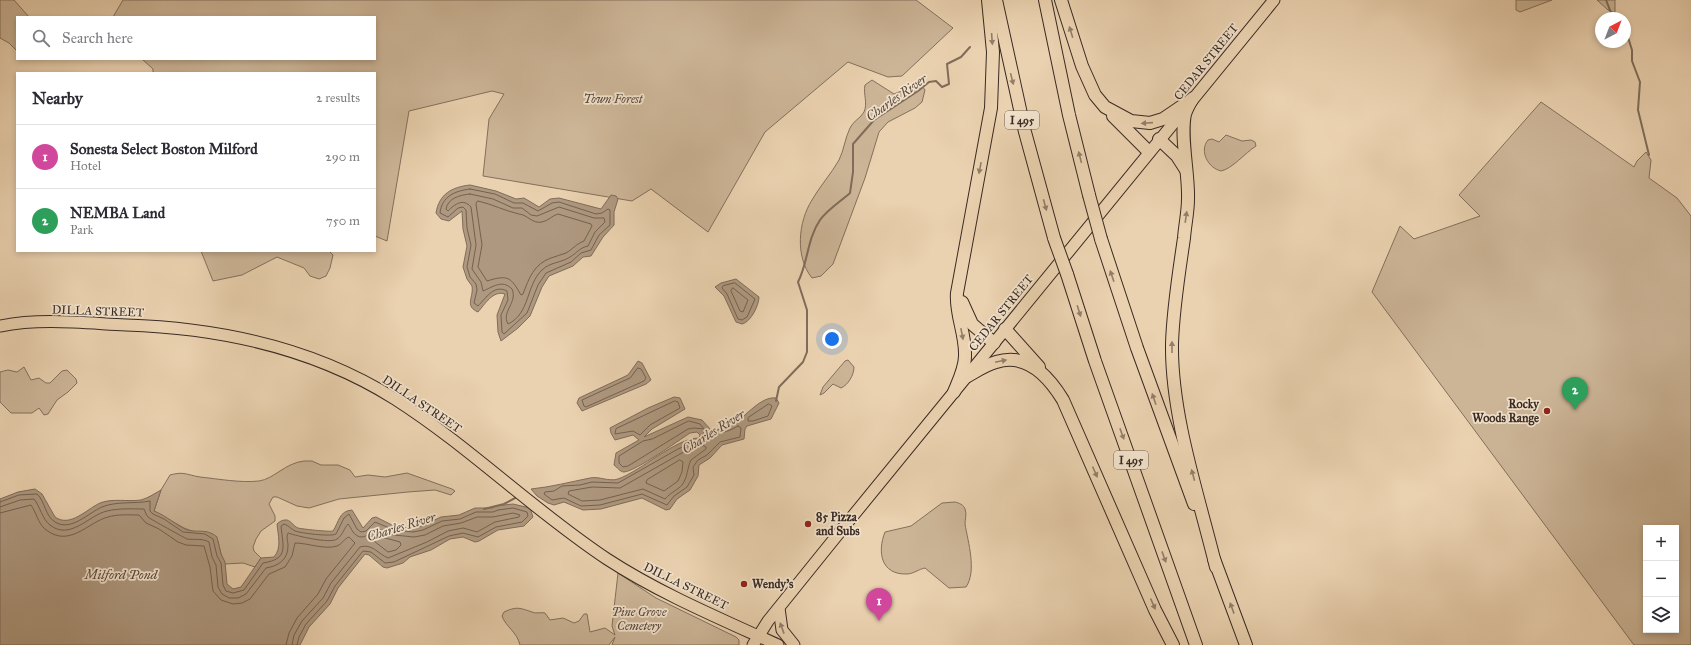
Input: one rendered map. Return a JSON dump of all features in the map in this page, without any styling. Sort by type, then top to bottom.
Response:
[{"type":"highway","points":[[954,392],[963,368],[965,355],[957,306],[959,282],[991,108],[993,57],[988,0]]},
{"type":"highway","name":"I 495","points":[[996,0],[1018,103],[1054,238],[1095,360],[1196,645]]},
{"type":"highway","points":[[1045,0],[1069,115],[1101,239],[1159,411],[1246,645]]},
{"type":"highway","points":[[1061,0],[1082,66],[1095,95],[1104,107],[1149,152]]},
{"type":"highway","points":[[1193,98],[1187,109],[1184,126],[1189,179],[1188,201],[1174,311],[1172,344],[1173,371],[1178,409],[1186,448],[1216,567]]},
{"type":"highway","points":[[1104,107],[1131,121],[1150,123],[1163,119],[1193,98]]},
{"type":"highway","points":[[1159,139],[1177,156],[1189,179]]},
{"type":"highway","points":[[959,282],[963,304],[970,321],[994,343]]},
{"type":"highway","points":[[1005,329],[1046,376],[1063,400],[1155,610],[1173,645]]},
{"type":"highway","points":[[966,377],[992,363],[1007,360],[1021,362],[1046,376]]},
{"type":"main road","name":"CEDAR STREET","points":[[755,640],[779,608],[1159,139],[1274,0]]},
{"type":"main road","name":"DILLA STREET","points":[[0,326],[19,323],[44,322],[171,327],[224,334],[286,350],[345,373],[394,399],[442,432],[590,547],[630,574],[755,640],[778,645]]},
{"type":"main road","points":[[779,608],[782,630],[794,645]]},
{"type":"green space","points":[[0,0],[14,0],[28,16],[16,16],[16,50],[9,43],[0,38]]},
{"type":"green space","name":"Town Forest","points":[[123,0],[916,0],[953,28],[902,76],[888,77],[848,62],[765,132],[708,232],[651,189],[632,201],[483,176],[489,119],[504,94],[492,91],[409,111],[387,241],[376,236],[376,72],[153,72],[153,69],[143,60],[376,60],[376,16],[114,16]]},
{"type":"green space","points":[[1516,0],[1552,0],[1520,12],[1516,10]]},
{"type":"green space","points":[[1597,0],[1615,0],[1615,12],[1608,10]]},
{"type":"green space","points":[[872,80],[894,94],[914,86],[922,86],[925,90],[922,102],[915,108],[888,122],[879,132],[865,178],[833,264],[821,276],[812,278],[803,260],[800,239],[801,229],[807,209],[839,160],[851,126],[864,112],[866,105],[865,85]]},
{"type":"green space","points":[[1541,102],[1634,167],[1637,161],[1646,152],[1651,160],[1649,178],[1677,198],[1691,216],[1691,645],[1634,645],[1372,292],[1400,226],[1414,239],[1480,216],[1459,195]]},
{"type":"green space","points":[[1226,135],[1242,141],[1251,140],[1255,142],[1256,146],[1230,167],[1221,171],[1209,163],[1204,149],[1208,140],[1212,139],[1219,142]]},
{"type":"green space","points":[[201,252],[330,252],[333,255],[330,268],[326,276],[319,279],[310,276],[304,268],[277,257],[242,275],[213,281]]},
{"type":"green space","points":[[848,360],[854,367],[852,376],[844,387],[841,388],[833,384],[820,395],[823,387],[845,361]]},
{"type":"green space","points":[[24,367],[31,380],[39,378],[46,383],[50,383],[62,371],[67,370],[76,379],[77,383],[57,400],[48,414],[44,415],[39,408],[32,413],[11,413],[0,402],[0,372],[8,370],[17,372]]},
{"type":"green space","points":[[312,461],[321,465],[338,465],[350,470],[355,477],[368,475],[385,477],[407,473],[455,491],[451,495],[435,490],[339,499],[309,508],[297,506],[277,497],[273,497],[269,504],[275,516],[275,521],[261,531],[256,539],[253,547],[254,551],[261,558],[255,567],[243,563],[225,564],[218,541],[184,528],[154,511],[161,490],[170,475],[182,473],[200,477],[244,482],[259,481],[270,477],[297,462]]},
{"type":"green space","points":[[955,502],[964,506],[966,513],[965,524],[971,556],[971,573],[966,587],[949,588],[925,568],[907,574],[891,571],[883,561],[881,547],[885,532],[911,526],[942,503]]},
{"type":"green space","name":"Pine Grove Cemetery","points":[[618,573],[656,598],[736,637],[739,640],[739,645],[612,645],[615,637],[609,645],[520,645],[519,640],[502,616],[504,612],[518,608],[535,613],[545,613],[550,620],[563,618],[574,623],[579,621],[584,614],[587,614],[590,632],[605,628],[615,635],[612,626]]},
{"type":"water","points":[[470,185],[496,191],[516,199],[524,198],[539,207],[550,199],[559,198],[601,209],[611,195],[616,196],[618,199],[614,212],[614,225],[603,237],[591,256],[583,257],[573,266],[549,276],[542,287],[530,316],[518,328],[501,341],[498,332],[497,315],[505,294],[501,293],[493,296],[478,312],[471,307],[470,301],[472,286],[467,279],[463,267],[467,246],[463,229],[462,211],[449,221],[441,219],[436,213],[443,196],[452,190]]},
{"type":"water","points":[[736,279],[759,297],[754,313],[745,323],[742,324],[736,322],[724,296],[715,287],[721,283]]},
{"type":"water","points":[[638,361],[642,363],[651,380],[646,384],[582,411],[577,403],[579,398],[628,375]]},
{"type":"water","points":[[674,397],[680,398],[685,409],[652,429],[644,437],[688,417],[702,420],[711,430],[729,427],[739,421],[759,403],[765,400],[776,398],[779,403],[771,419],[747,426],[745,429],[744,439],[722,445],[710,458],[699,465],[698,476],[690,490],[677,499],[670,509],[666,510],[642,498],[601,509],[583,510],[564,502],[554,505],[548,503],[537,496],[531,489],[593,478],[615,480],[627,475],[680,443],[690,439],[699,438],[700,435],[697,432],[690,433],[638,467],[624,472],[614,465],[616,453],[639,440],[633,435],[615,440],[610,428],[648,408]]},
{"type":"water","name":"Milford Pond","points":[[35,489],[42,494],[55,517],[61,520],[72,519],[100,503],[110,501],[141,500],[161,490],[154,511],[187,530],[206,532],[217,537],[221,554],[225,562],[227,584],[233,589],[241,587],[261,558],[274,557],[279,546],[277,524],[283,520],[287,520],[298,528],[333,531],[344,512],[352,510],[363,528],[372,518],[376,517],[396,527],[413,528],[422,526],[441,517],[459,515],[475,508],[492,508],[496,506],[513,504],[530,508],[533,517],[524,526],[498,530],[479,541],[475,542],[463,537],[450,539],[431,550],[410,557],[403,563],[387,568],[383,567],[369,555],[365,554],[338,588],[330,604],[309,627],[300,645],[0,645],[0,499],[18,492]]},
{"type":"waterway","points":[[1606,0],[1611,12]]},
{"type":"waterway","name":"Charles River","points":[[776,401],[779,387],[803,362],[807,352],[807,310],[798,282],[804,267],[812,235],[820,220],[830,209],[850,193],[853,172],[853,144],[874,120],[929,82],[936,81],[942,87],[949,84],[947,64],[961,57],[970,47]]},
{"type":"waterway","points":[[1631,47],[1632,61],[1640,82],[1638,110],[1649,155]]},
{"type":"waterway","name":"Charles River","points":[[484,509],[504,504],[517,497]]},
{"type":"place","name":"NEMBA Land","points":[[1575,410]]},
{"type":"place","name":"Rocky Woods Range","points":[[1547,411]]},
{"type":"place","name":"85 Pizza and Subs","points":[[808,524]]},
{"type":"place","name":"Wendy's","points":[[744,584]]},
{"type":"place","name":"Sonesta Select Boston Milford","points":[[879,621]]}]
